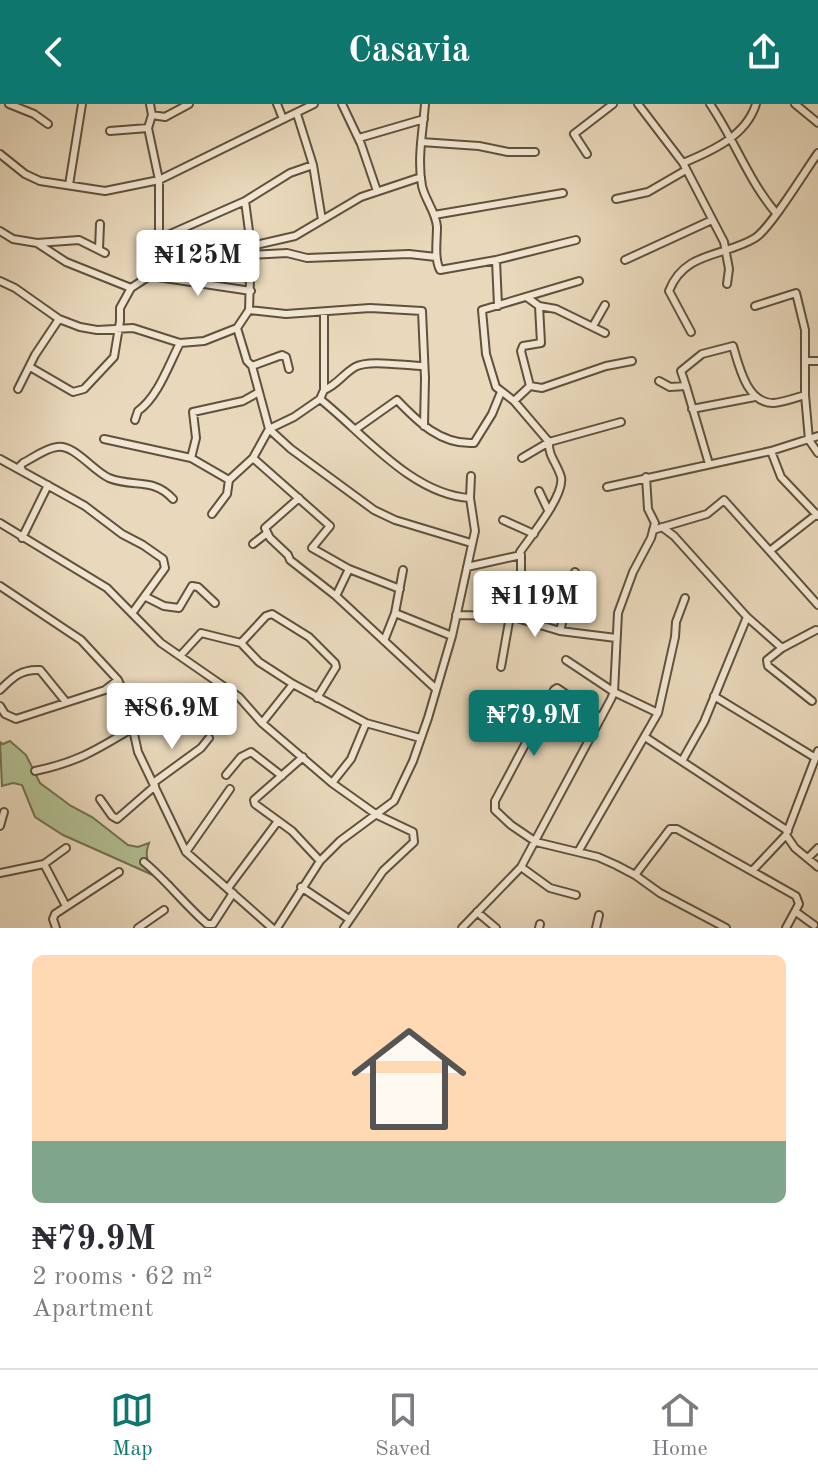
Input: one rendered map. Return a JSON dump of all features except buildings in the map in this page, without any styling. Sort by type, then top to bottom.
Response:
[{"type":"street","points":[[9,104],[34,114],[48,124]]},
{"type":"street","points":[[69,185],[76,157],[82,104]]},
{"type":"street","points":[[30,367],[62,387],[73,392],[80,391],[114,357],[120,308],[131,288],[159,267],[159,180],[148,128],[152,115],[150,104]]},
{"type":"street","points":[[152,115],[165,117],[189,104]]},
{"type":"street","points":[[277,104],[283,119]]},
{"type":"street","points":[[0,154],[25,174],[40,181],[105,191],[159,180],[314,104]]},
{"type":"street","points":[[342,104],[359,138],[377,191]]},
{"type":"street","points":[[425,104],[421,177],[434,215],[439,249],[436,257],[440,270],[576,240]]},
{"type":"street","points":[[587,154],[574,134],[613,104]]},
{"type":"street","points":[[638,104],[684,166],[727,249],[727,284]]},
{"type":"street","points":[[710,104],[731,137],[759,193],[776,213]]},
{"type":"street","points":[[616,199],[648,192],[684,166],[712,151],[741,130],[756,104]]},
{"type":"street","points":[[795,104],[818,123]]},
{"type":"street","points":[[297,114],[313,165],[322,220]]},
{"type":"street","points":[[359,138],[424,119]]},
{"type":"street","points":[[110,131],[148,128]]},
{"type":"street","points":[[421,142],[535,152]]},
{"type":"street","points":[[691,332],[669,289],[686,264],[727,249],[767,229],[818,153]]},
{"type":"street","points":[[161,238],[245,201],[290,173],[313,165]]},
{"type":"street","points":[[251,246],[295,236],[357,199],[421,177]]},
{"type":"street","points":[[434,215],[563,193]]},
{"type":"street","points":[[0,281],[59,319],[97,330],[138,329],[180,343],[204,341],[237,328],[249,310],[251,246],[245,201]]},
{"type":"street","points":[[625,260],[712,220]]},
{"type":"street","points":[[0,231],[13,239],[37,243],[79,240],[102,251],[100,224]]},
{"type":"street","points":[[37,243],[66,262],[131,288]]},
{"type":"street","points":[[251,255],[287,253],[307,258],[400,254],[436,257]]},
{"type":"street","points":[[496,260],[498,306]]},
{"type":"street","points":[[151,276],[251,291]]},
{"type":"street","points":[[501,667],[510,616],[519,606],[521,597],[520,552],[561,491],[562,478],[548,451],[549,442],[514,401],[496,387],[486,354],[482,310],[579,281]]},
{"type":"street","points":[[755,306],[796,293],[804,324],[809,440],[818,453]]},
{"type":"street","points":[[528,298],[539,306],[556,309],[605,333]]},
{"type":"street","points":[[593,326],[605,305]]},
{"type":"street","points":[[530,386],[521,351],[523,346],[541,343],[539,306]]},
{"type":"street","points":[[249,310],[281,314],[370,308],[422,311],[424,426]]},
{"type":"street","points":[[212,514],[227,494],[229,480],[253,458],[269,429],[320,399],[324,390],[324,313]]},
{"type":"street","points":[[18,389],[59,319]]},
{"type":"street","points":[[237,328],[247,361],[252,366],[269,429],[374,510],[395,520],[471,543]]},
{"type":"street","points":[[135,420],[180,343]]},
{"type":"street","points":[[709,464],[681,371],[702,354],[733,346],[741,372],[755,397]]},
{"type":"street","points":[[252,366],[282,355],[286,357],[289,369]]},
{"type":"street","points":[[530,386],[542,388],[606,366],[632,361]]},
{"type":"street","points":[[805,361],[818,361]]},
{"type":"street","points":[[324,390],[359,365],[424,366]]},
{"type":"street","points":[[659,381],[670,387],[686,386]]},
{"type":"street","points":[[514,401],[530,386]]},
{"type":"street","points":[[191,458],[196,438],[193,412],[243,401],[259,392]]},
{"type":"street","points":[[356,429],[397,400],[409,415],[424,426],[451,441],[474,443],[501,392]]},
{"type":"street","points":[[692,409],[755,397],[772,403],[805,395]]},
{"type":"street","points":[[320,399],[416,480],[452,497],[470,498]]},
{"type":"street","points":[[522,458],[549,442],[621,422]]},
{"type":"street","points":[[607,487],[771,451],[818,436]]},
{"type":"street","points":[[104,439],[191,458],[229,480]]},
{"type":"street","points":[[19,468],[58,446],[71,449],[94,470],[112,479],[163,487],[173,499]]},
{"type":"street","points":[[771,451],[781,477],[817,515],[771,550]]},
{"type":"street","points":[[253,458],[330,526],[312,548],[349,569],[400,589]]},
{"type":"street","points":[[0,459],[48,485],[163,559],[165,568],[133,612]]},
{"type":"street","points":[[0,586],[81,640],[118,680],[126,698],[138,752],[186,852],[274,928],[320,861],[398,795],[428,718],[452,636],[475,531],[470,498],[471,476]]},
{"type":"street","points":[[462,928],[521,867],[614,692],[621,604],[655,523],[648,509],[646,477]]},
{"type":"street","points":[[22,538],[48,485]]},
{"type":"street","points":[[539,491],[548,510]]},
{"type":"street","points":[[299,498],[265,528],[267,533],[290,560],[336,596],[435,689]]},
{"type":"street","points":[[653,530],[707,514],[724,500],[818,605]]},
{"type":"street","points":[[503,520],[534,534]]},
{"type":"street","points":[[0,523],[93,578],[133,612],[150,634],[239,697],[262,723],[332,783],[377,815],[413,832],[414,842],[383,871],[344,928]]},
{"type":"street","points":[[662,527],[674,536],[747,617],[782,648]]},
{"type":"street","points":[[253,544],[267,533]]},
{"type":"street","points":[[467,567],[521,555]]},
{"type":"street","points":[[336,596],[349,569]]},
{"type":"street","points":[[384,641],[395,613],[403,570]]},
{"type":"street","points":[[560,631],[575,572]]},
{"type":"street","points":[[146,597],[164,606],[179,608],[192,586],[198,587],[215,603]]},
{"type":"street","points":[[578,852],[658,713],[676,622],[685,598]]},
{"type":"street","points":[[395,613],[452,636]]},
{"type":"street","points":[[241,643],[266,616],[272,614],[309,637],[336,667],[317,698]]},
{"type":"street","points":[[456,615],[510,616],[560,631],[616,638]]},
{"type":"street","points":[[682,761],[704,722],[747,617]]},
{"type":"street","points":[[812,701],[768,666],[767,660],[817,629]]},
{"type":"street","points":[[180,656],[201,633],[241,643],[259,662],[317,698],[366,723],[420,738]]},
{"type":"street","points":[[566,660],[614,692],[658,713]]},
{"type":"street","points":[[0,690],[14,675],[40,670],[66,702]]},
{"type":"street","points":[[0,706],[5,714],[16,719],[105,690],[118,680]]},
{"type":"street","points":[[262,723],[293,684]]},
{"type":"street","points":[[601,718],[557,688],[495,801],[495,810],[536,842],[598,857],[726,928]]},
{"type":"street","points":[[714,696],[816,754],[787,833],[752,871]]},
{"type":"street","points":[[35,771],[64,765],[100,749],[131,729],[172,710],[170,700]]},
{"type":"street","points":[[332,783],[351,759],[366,723]]},
{"type":"street","points":[[645,737],[787,833],[795,848],[818,867]]},
{"type":"street","points":[[100,799],[117,819],[209,738]]},
{"type":"street","points":[[226,775],[241,757],[251,752],[282,776]]},
{"type":"street","points":[[303,757],[254,800],[255,804],[292,831],[320,861]]},
{"type":"street","points":[[186,852],[230,789]]},
{"type":"street","points":[[0,826],[4,812]]},
{"type":"street","points":[[144,862],[167,881],[180,899],[207,924],[215,921],[231,891],[278,821]]},
{"type":"street","points":[[635,875],[673,828],[796,896],[799,904],[786,928]]},
{"type":"street","points":[[0,873],[44,864],[66,848]]},
{"type":"street","points":[[809,857],[818,848]]},
{"type":"street","points":[[44,864],[66,906]]},
{"type":"street","points":[[521,867],[550,888],[576,895]]},
{"type":"street","points":[[56,928],[55,914],[119,872]]},
{"type":"street","points":[[301,887],[349,919]]},
{"type":"street","points":[[138,928],[164,910]]},
{"type":"street","points":[[477,912],[496,928]]},
{"type":"street","points":[[796,912],[814,925]]},
{"type":"street","points":[[596,928],[599,915]]},
{"type":"street","points":[[701,928],[706,917]]},
{"type":"green space","points":[[10,741],[26,755],[40,783],[71,806],[92,817],[128,845],[138,847],[149,843],[149,863],[173,884],[63,835],[35,817],[22,785],[13,783],[2,786],[0,742]]}]
